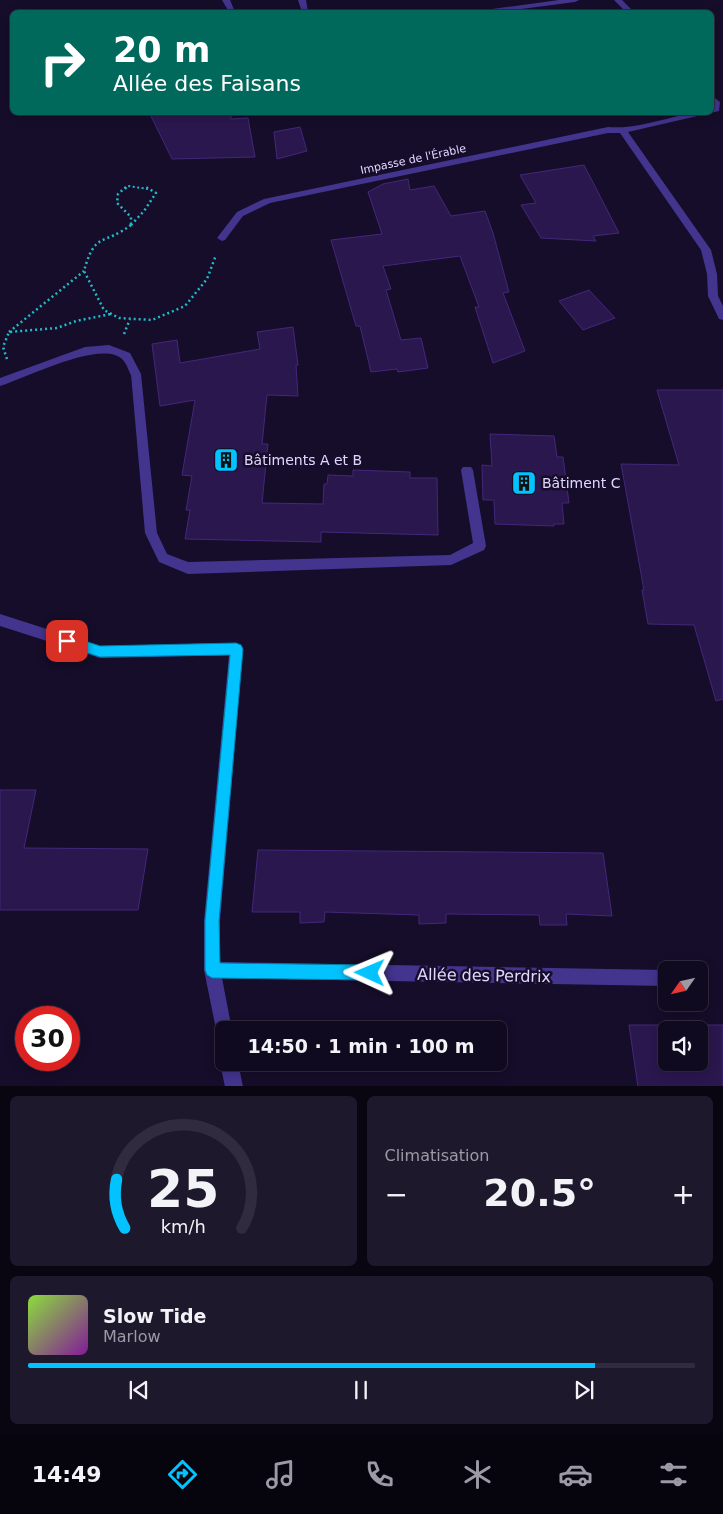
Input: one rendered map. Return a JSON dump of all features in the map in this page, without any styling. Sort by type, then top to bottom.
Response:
[{"type":"street","points":[[500,10],[576,0]]},
{"type":"street","points":[[618,0],[628,10]]},
{"type":"street","name":"Impasse de l'Érable","points":[[222,238],[240,214],[267,201],[608,130],[623,131],[696,115]]},
{"type":"street","points":[[623,131],[706,250],[712,274],[713,296],[723,316]]},
{"type":"street","points":[[0,382],[85,351],[109,349],[126,356],[136,374],[151,533],[162,558],[188,568],[451,560],[480,546],[467,470]]},
{"type":"street","points":[[0,620],[100,652],[236,649],[212,921],[212,970],[222,1021]]},
{"type":"street","name":"Allée des Perdrix","points":[[212,970],[658,978]]},
{"type":"street","points":[[231,1071],[234,1086]]},
{"type":"path","points":[[19,375],[7,360],[3,347],[9,332],[84,271],[89,253],[96,242],[116,236],[131,226],[156,193],[145,186],[128,186],[118,194],[117,204],[131,217],[131,226]]},
{"type":"path","points":[[84,271],[104,310],[119,318],[152,320],[185,306],[207,279],[222,238]]},
{"type":"path","points":[[9,332],[57,328],[76,321],[112,314]]},
{"type":"building","points":[[150,115],[231,115],[231,119],[248,118],[255,157],[172,159]]},
{"type":"building","points":[[300,127],[307,151],[277,159],[274,132]]},
{"type":"building","points":[[584,165],[619,233],[593,236],[596,241],[541,238],[521,205],[536,203],[520,175]]},
{"type":"building","points":[[408,179],[410,190],[434,186],[451,216],[485,211],[509,292],[503,293],[525,351],[493,363],[475,307],[479,307],[460,256],[383,266],[391,289],[386,290],[401,340],[421,338],[428,368],[398,372],[397,369],[371,372],[360,326],[356,326],[331,240],[382,234],[368,192],[383,184]]},
{"type":"building","points":[[589,290],[615,318],[583,330],[559,301]]},
{"type":"building","points":[[293,327],[298,365],[296,365],[298,396],[267,395],[262,444],[268,444],[262,503],[323,504],[324,484],[327,484],[328,475],[353,476],[353,470],[410,472],[410,478],[437,478],[438,535],[321,532],[321,542],[185,539],[190,510],[186,510],[192,476],[182,475],[195,400],[160,406],[152,344],[177,340],[180,363],[260,349],[257,332]]},
{"type":"building","points":[[657,390],[723,390],[723,699],[716,701],[694,625],[648,624],[642,590],[644,590],[621,464],[679,465]]},
{"type":"building","name":"Bâtiment C","points":[[490,434],[554,436],[557,457],[563,457],[569,503],[562,503],[564,524],[554,524],[554,526],[495,524],[494,500],[483,500],[482,465],[492,466]]},
{"type":"building","points":[[0,790],[36,790],[24,848],[148,849],[138,910],[0,910]]},
{"type":"building","points":[[258,850],[603,853],[612,916],[566,914],[567,925],[540,925],[539,915],[446,914],[446,923],[419,924],[419,915],[325,912],[324,922],[300,923],[300,912],[252,912]]},
{"type":"building","points":[[629,1025],[658,1025],[658,1071],[708,1071],[708,1025],[723,1025],[723,1086],[638,1086]]},
{"type":"place","name":"Bâtiments A et B","points":[[226,460]]},
{"type":"place","name":"Bâtiment C","points":[[524,483]]},
{"type":"route","points":[[67,641],[100,652],[236,649],[212,921],[212,970],[370,973]]}]
